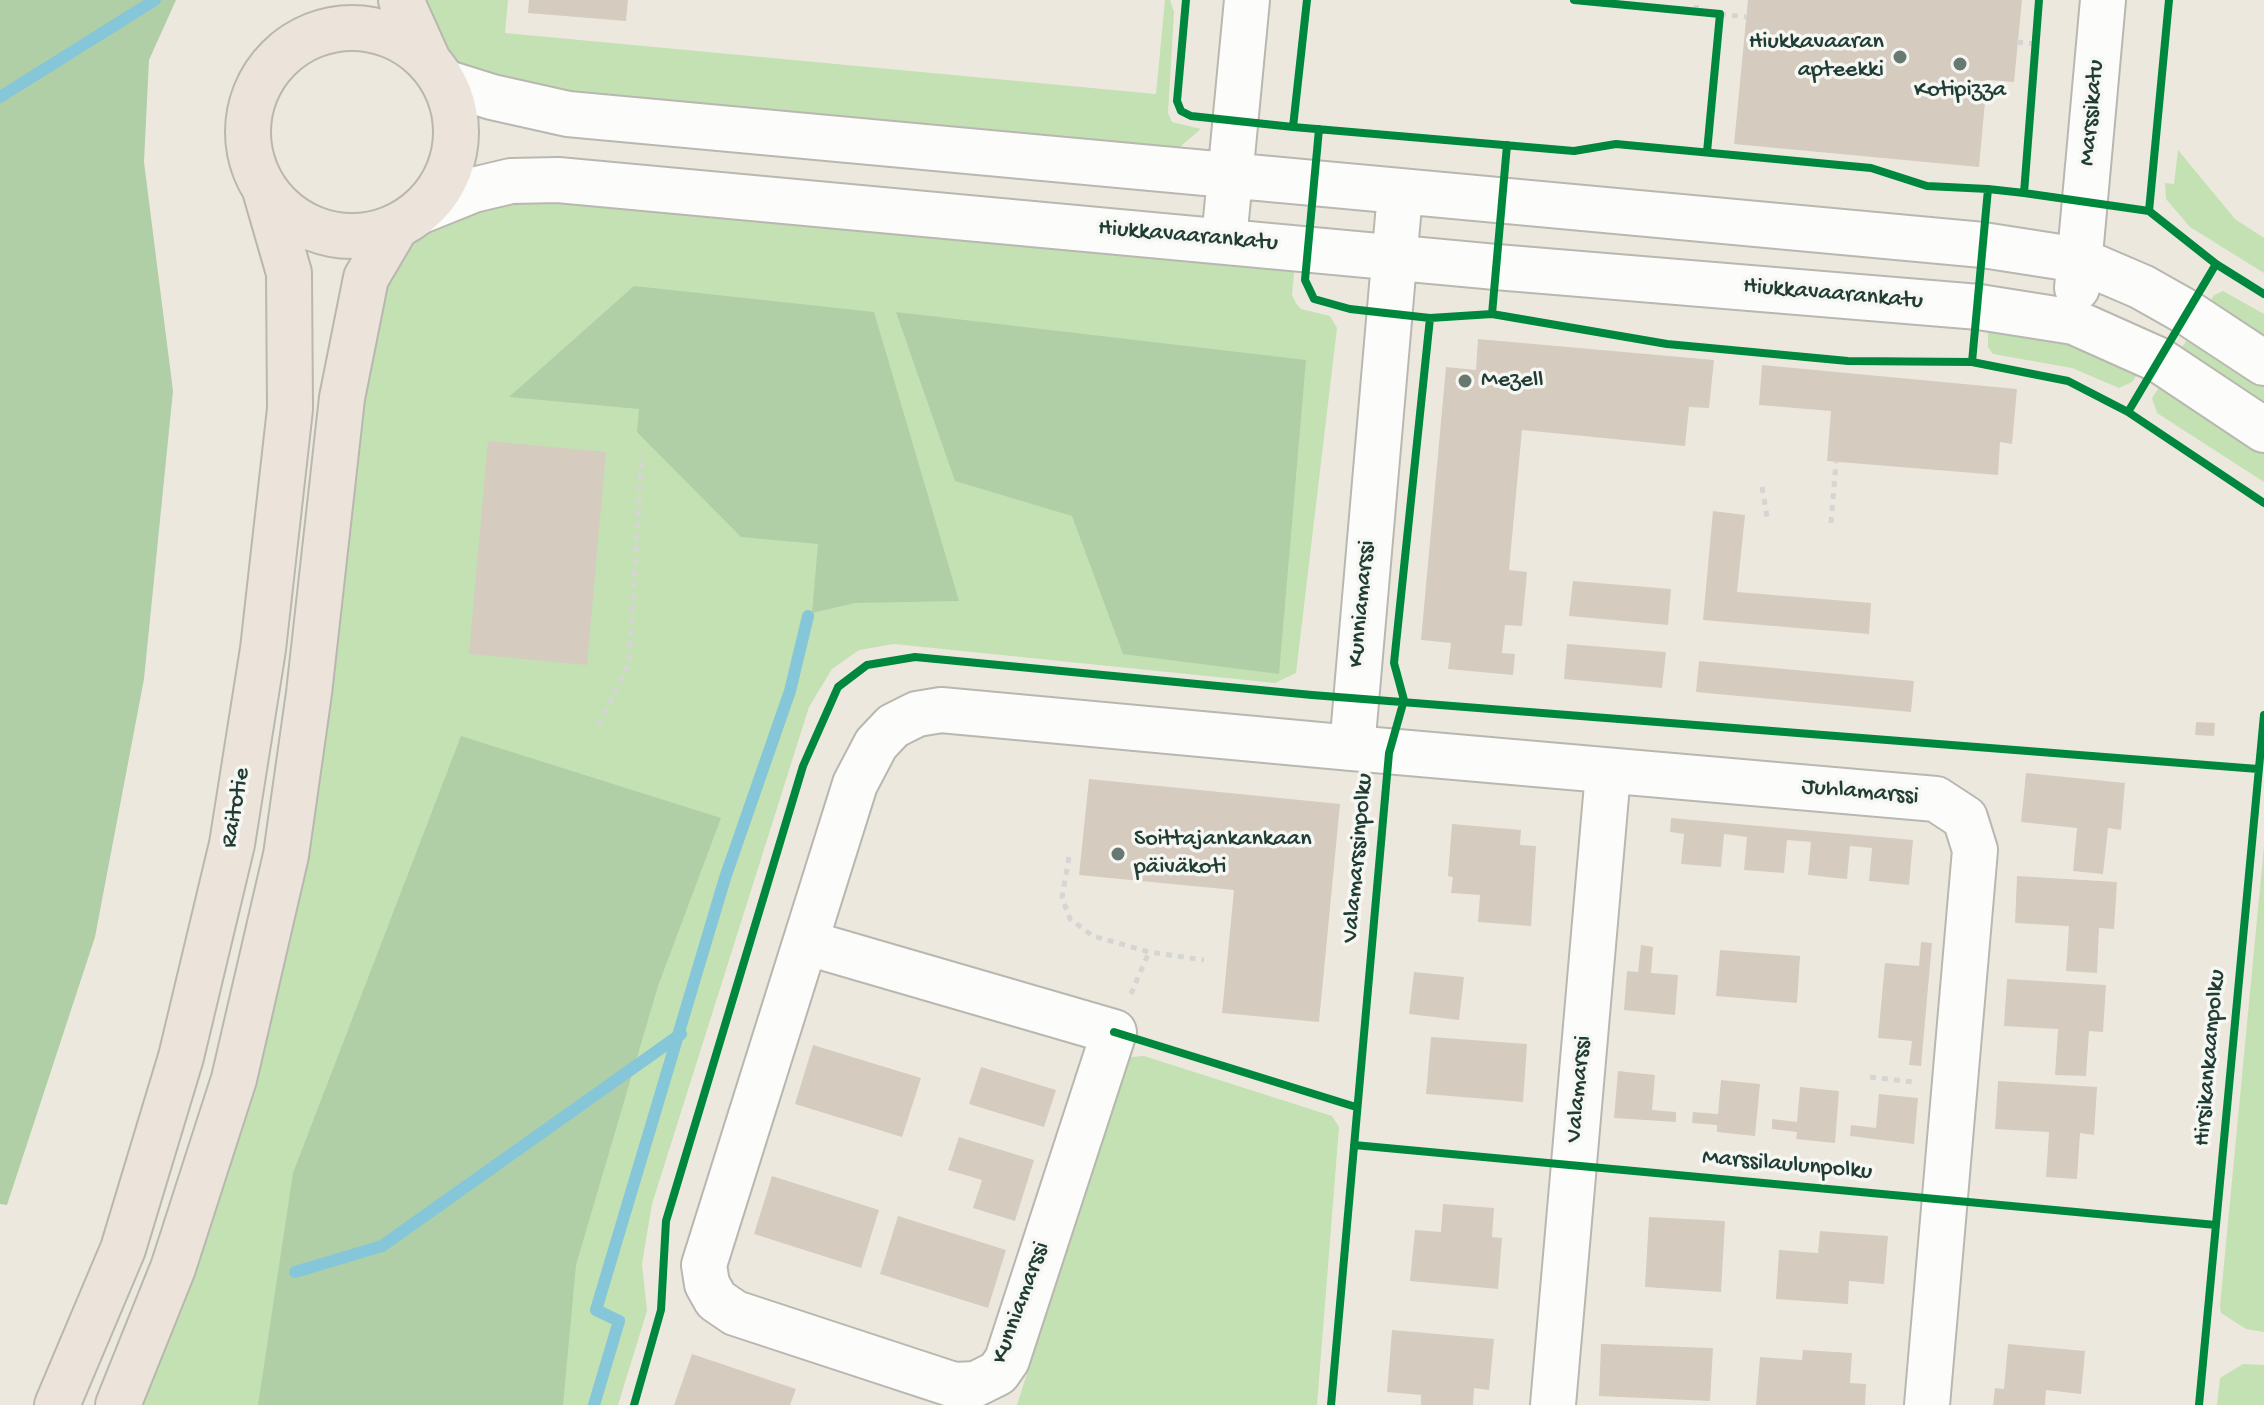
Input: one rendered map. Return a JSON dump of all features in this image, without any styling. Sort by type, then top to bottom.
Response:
[{"type":"main road","points":[[288,50],[315,0]]},
{"type":"main road","points":[[118,1405],[173,1268],[234,1079],[286,855],[309,693],[342,398],[366,278],[409,219],[440,190],[455,150],[455,109],[401,0]]},
{"type":"main road","points":[[409,219],[368,235],[338,235],[310,227],[285,211],[265,190],[254,166],[248,141],[249,115],[269,68],[288,50],[310,37],[334,29],[360,28],[385,33],[408,44],[436,71]]},
{"type":"main road","name":"Raitotie","points":[[57,1405],[123,1249],[181,1057],[232,844],[263,649],[290,409],[289,273],[265,190]]},
{"type":"street","points":[[1224,240],[1247,0]]},
{"type":"street","name":"Marssikatu","points":[[2074,322],[2103,0]]},
{"type":"street","points":[[436,71],[492,97],[568,114],[1967,244],[2079,260],[2142,287],[2264,363]]},
{"type":"street","name":"Hiukkavaarankatu","points":[[409,219],[473,190],[511,181],[558,180],[1979,307],[2074,322],[2159,360],[2264,430]]},
{"type":"street","name":"Kunniamarssi","points":[[808,943],[1114,1032],[1007,1360],[998,1373],[976,1384],[954,1385],[735,1313],[716,1300],[707,1284],[704,1265],[808,943],[855,784],[876,744],[893,726],[917,714],[941,710],[1352,748],[1400,193]]},
{"type":"street","name":"Juhlamarssi","points":[[1352,748],[1608,773],[1936,799],[1965,818],[1975,850],[1927,1405]]},
{"type":"street","name":"Valamarssi","points":[[1553,1405],[1608,773]]},
{"type":"path","points":[[1696,11],[1697,0]]},
{"type":"path","points":[[1681,10],[1746,17]]},
{"type":"path","points":[[1718,29],[1720,14]]},
{"type":"path","points":[[2034,59],[2037,29]]},
{"type":"path","points":[[2017,42],[2035,44]]},
{"type":"path","points":[[599,725],[629,663],[642,454]]},
{"type":"path","points":[[1831,523],[1836,462]]},
{"type":"path","points":[[1762,487],[1767,517]]},
{"type":"path","points":[[1069,857],[1062,898],[1070,919],[1093,936],[1149,952],[1204,960]]},
{"type":"green space","points":[[0,0],[176,0],[149,60],[144,162],[173,391],[144,679],[95,937],[7,1205],[0,1204]]},
{"type":"green space","points":[[416,0],[508,0],[505,33],[1156,94],[1165,0],[1170,0],[1174,12],[1168,113],[1172,122],[1201,129],[1175,151],[578,101],[479,75],[449,59]]},
{"type":"green space","points":[[2178,150],[2235,219],[2264,238],[2264,273],[2190,227],[2166,199],[2165,183],[2174,184]]},
{"type":"green space","points":[[567,194],[1295,262],[1292,295],[1296,303],[1301,309],[1330,316],[1337,328],[1296,673],[1275,683],[894,644],[859,650],[832,669],[809,707],[652,1204],[642,1264],[647,1311],[618,1405],[132,1405],[188,1268],[359,389],[387,282],[407,237],[475,202]]},
{"type":"green space","points":[[634,286],[874,312],[959,601],[855,603],[812,613],[818,544],[741,537],[637,432],[639,409],[509,397]]},
{"type":"green space","points":[[2223,291],[2264,314],[2264,346],[2206,309],[2214,295]]},
{"type":"green space","points":[[896,312],[1306,360],[1279,674],[1123,654],[1072,516],[955,481]]},
{"type":"green space","points":[[1988,325],[2034,331],[2141,369],[2132,382],[2119,388],[2072,368],[1993,354],[1988,347]]},
{"type":"green space","points":[[2191,333],[2264,381],[2264,414],[2176,357]]},
{"type":"green space","points":[[2162,383],[2264,450],[2264,482],[2157,413],[2152,398]]},
{"type":"green space","points":[[461,736],[721,818],[658,986],[576,1265],[563,1405],[258,1405],[293,1173]]},
{"type":"green space","points":[[2264,846],[2264,1332],[2246,1329],[2221,1313],[2220,1306]]},
{"type":"green space","points":[[1144,1056],[1332,1116],[1339,1127],[1317,1405],[1017,1405],[1125,1063],[1131,1057]]},
{"type":"green space","points":[[2243,1364],[2264,1365],[2264,1405],[2217,1405],[2220,1378]]},
{"type":"building","points":[[529,0],[628,0],[626,21],[528,13]]},
{"type":"building","points":[[1748,0],[2022,0],[2014,82],[1987,80],[1979,167],[1734,144]]},
{"type":"building","points":[[1478,339],[1714,360],[1709,408],[1689,407],[1685,446],[1522,430],[1509,570],[1527,572],[1522,626],[1505,625],[1502,653],[1515,654],[1513,675],[1448,669],[1451,643],[1421,640],[1446,367],[1476,370]]},
{"type":"building","points":[[1762,365],[2017,389],[2012,444],[2000,442],[1998,475],[1827,461],[1831,411],[1759,405]]},
{"type":"building","points":[[488,441],[606,452],[587,665],[469,654]]},
{"type":"building","points":[[1713,511],[1745,515],[1737,592],[1871,603],[1869,634],[1703,620]]},
{"type":"building","points":[[1573,581],[1671,589],[1668,625],[1569,616]]},
{"type":"building","points":[[1567,644],[1666,652],[1662,688],[1564,679]]},
{"type":"building","points":[[1699,661],[1914,681],[1911,712],[1696,692]]},
{"type":"building","points":[[2196,722],[2215,723],[2214,736],[2195,735]]},
{"type":"building","points":[[2026,773],[2125,783],[2121,830],[2108,828],[2103,874],[2073,871],[2077,828],[2021,822]]},
{"type":"building","points":[[1089,779],[1340,804],[1319,1022],[1222,1013],[1234,890],[1079,875]]},
{"type":"building","points":[[1671,818],[1913,840],[1909,885],[1869,881],[1872,848],[1850,846],[1847,879],[1808,875],[1811,842],[1787,840],[1784,873],[1744,870],[1747,837],[1724,834],[1721,867],[1681,864],[1684,834],[1670,832]]},
{"type":"building","points":[[1452,824],[1521,830],[1520,845],[1536,846],[1531,926],[1478,922],[1480,895],[1451,893],[1453,877],[1448,876]]},
{"type":"building","points":[[2017,876],[2117,882],[2114,929],[2099,928],[2097,973],[2066,971],[2069,926],[2015,923]]},
{"type":"building","points":[[1921,942],[1932,943],[1921,1066],[1909,1065],[1912,1041],[1878,1038],[1885,963],[1919,966]]},
{"type":"building","points":[[1641,945],[1653,947],[1651,973],[1678,975],[1675,1015],[1624,1010],[1627,971],[1638,972]]},
{"type":"building","points":[[1720,950],[1800,956],[1797,1003],[1716,996]]},
{"type":"building","points":[[1414,972],[1464,977],[1459,1020],[1409,1014]]},
{"type":"building","points":[[2007,979],[2106,985],[2103,1032],[2089,1031],[2086,1076],[2055,1075],[2058,1029],[2004,1026]]},
{"type":"building","points":[[1431,1037],[1527,1044],[1523,1102],[1426,1094]]},
{"type":"building","points":[[813,1045],[921,1078],[902,1137],[795,1104]]},
{"type":"building","points":[[981,1067],[1056,1090],[1044,1127],[969,1104]]},
{"type":"building","points":[[1618,1071],[1655,1075],[1652,1110],[1676,1112],[1676,1122],[1614,1118]]},
{"type":"building","points":[[1721,1080],[1760,1084],[1755,1136],[1717,1132],[1717,1125],[1692,1123],[1693,1112],[1718,1114]]},
{"type":"building","points":[[1998,1081],[2097,1087],[2094,1135],[2080,1133],[2077,1179],[2046,1177],[2049,1132],[1995,1129]]},
{"type":"building","points":[[1800,1087],[1839,1091],[1835,1143],[1796,1139],[1797,1132],[1772,1129],[1772,1119],[1797,1122]]},
{"type":"building","points":[[1879,1094],[1918,1098],[1914,1144],[1850,1136],[1851,1125],[1876,1128]]},
{"type":"building","points":[[959,1137],[1034,1160],[1015,1221],[973,1208],[982,1180],[948,1170]]},
{"type":"building","points":[[772,1176],[879,1210],[861,1268],[754,1234]]},
{"type":"building","points":[[1443,1204],[1494,1208],[1492,1237],[1502,1238],[1498,1289],[1410,1281],[1415,1230],[1441,1232]]},
{"type":"building","points":[[898,1216],[1006,1250],[988,1308],[880,1274]]},
{"type":"building","points":[[1649,1217],[1725,1221],[1721,1292],[1645,1287]]},
{"type":"building","points":[[1820,1231],[1888,1236],[1884,1284],[1849,1281],[1848,1304],[1776,1299],[1779,1250],[1818,1253]]},
{"type":"building","points":[[1392,1330],[1494,1339],[1489,1390],[1474,1388],[1473,1405],[1421,1405],[1421,1395],[1387,1392]]},
{"type":"building","points":[[1601,1344],[1713,1348],[1710,1401],[1599,1396]]},
{"type":"building","points":[[2008,1344],[2085,1351],[2081,1394],[2046,1390],[2045,1405],[1993,1405],[1995,1388],[2004,1389]]},
{"type":"building","points":[[1803,1350],[1852,1353],[1850,1383],[1866,1384],[1865,1405],[1756,1405],[1760,1357],[1802,1360]]},
{"type":"building","points":[[692,1354],[796,1389],[790,1405],[674,1405]]},
{"type":"waterway","points":[[0,97],[155,0]]},
{"type":"waterway","points":[[594,1405],[619,1321],[596,1310],[725,878],[790,691],[808,616]]},
{"type":"waterway","points":[[295,1272],[382,1246],[681,1034]]},
{"type":"cycle path","points":[[1186,0],[1177,101],[1181,111],[1191,116],[1293,127]]},
{"type":"cycle path","points":[[1307,0],[1293,127],[1574,151],[1616,144],[1871,168],[1927,186],[1988,189]]},
{"type":"cycle path","points":[[1574,0],[1720,14],[1707,152]]},
{"type":"cycle path","points":[[1972,362],[1988,189],[2024,193],[2039,0]]},
{"type":"cycle path","points":[[2149,211],[2169,0]]},
{"type":"cycle path","points":[[1319,129],[1305,280],[1314,299],[1350,309],[1430,318],[1492,314],[1667,344],[1848,361],[1972,362],[2068,381],[2128,412],[2264,503]]},
{"type":"cycle path","points":[[1492,314],[1507,145]]},
{"type":"cycle path","points":[[2024,193],[2149,211],[2216,264],[2264,294]]},
{"type":"cycle path","points":[[2128,412],[2216,264]]},
{"type":"cycle path","name":"Valamarssinpolku","points":[[1331,1405],[1389,753],[1404,700],[1394,663],[1430,318]]},
{"type":"cycle path","points":[[634,1405],[661,1310],[666,1221],[803,766],[838,687],[867,665],[915,657],[1312,695],[2258,769]]},
{"type":"cycle path","name":"Hirsikankaanpolku","points":[[2199,1405],[2264,715]]},
{"type":"cycle path","points":[[1114,1032],[1356,1107]]},
{"type":"cycle path","name":"Marssilaulunpolku","points":[[1354,1145],[2216,1225]]},
{"type":"place","name":"Hiukkavaaran apteekki","points":[[1900,57]]},
{"type":"place","name":"Kotipizza","points":[[1960,64]]},
{"type":"place","name":"Mezell","points":[[1465,381]]},
{"type":"place","name":"Soittajankankaan päiväkoti","points":[[1118,854]]}]
